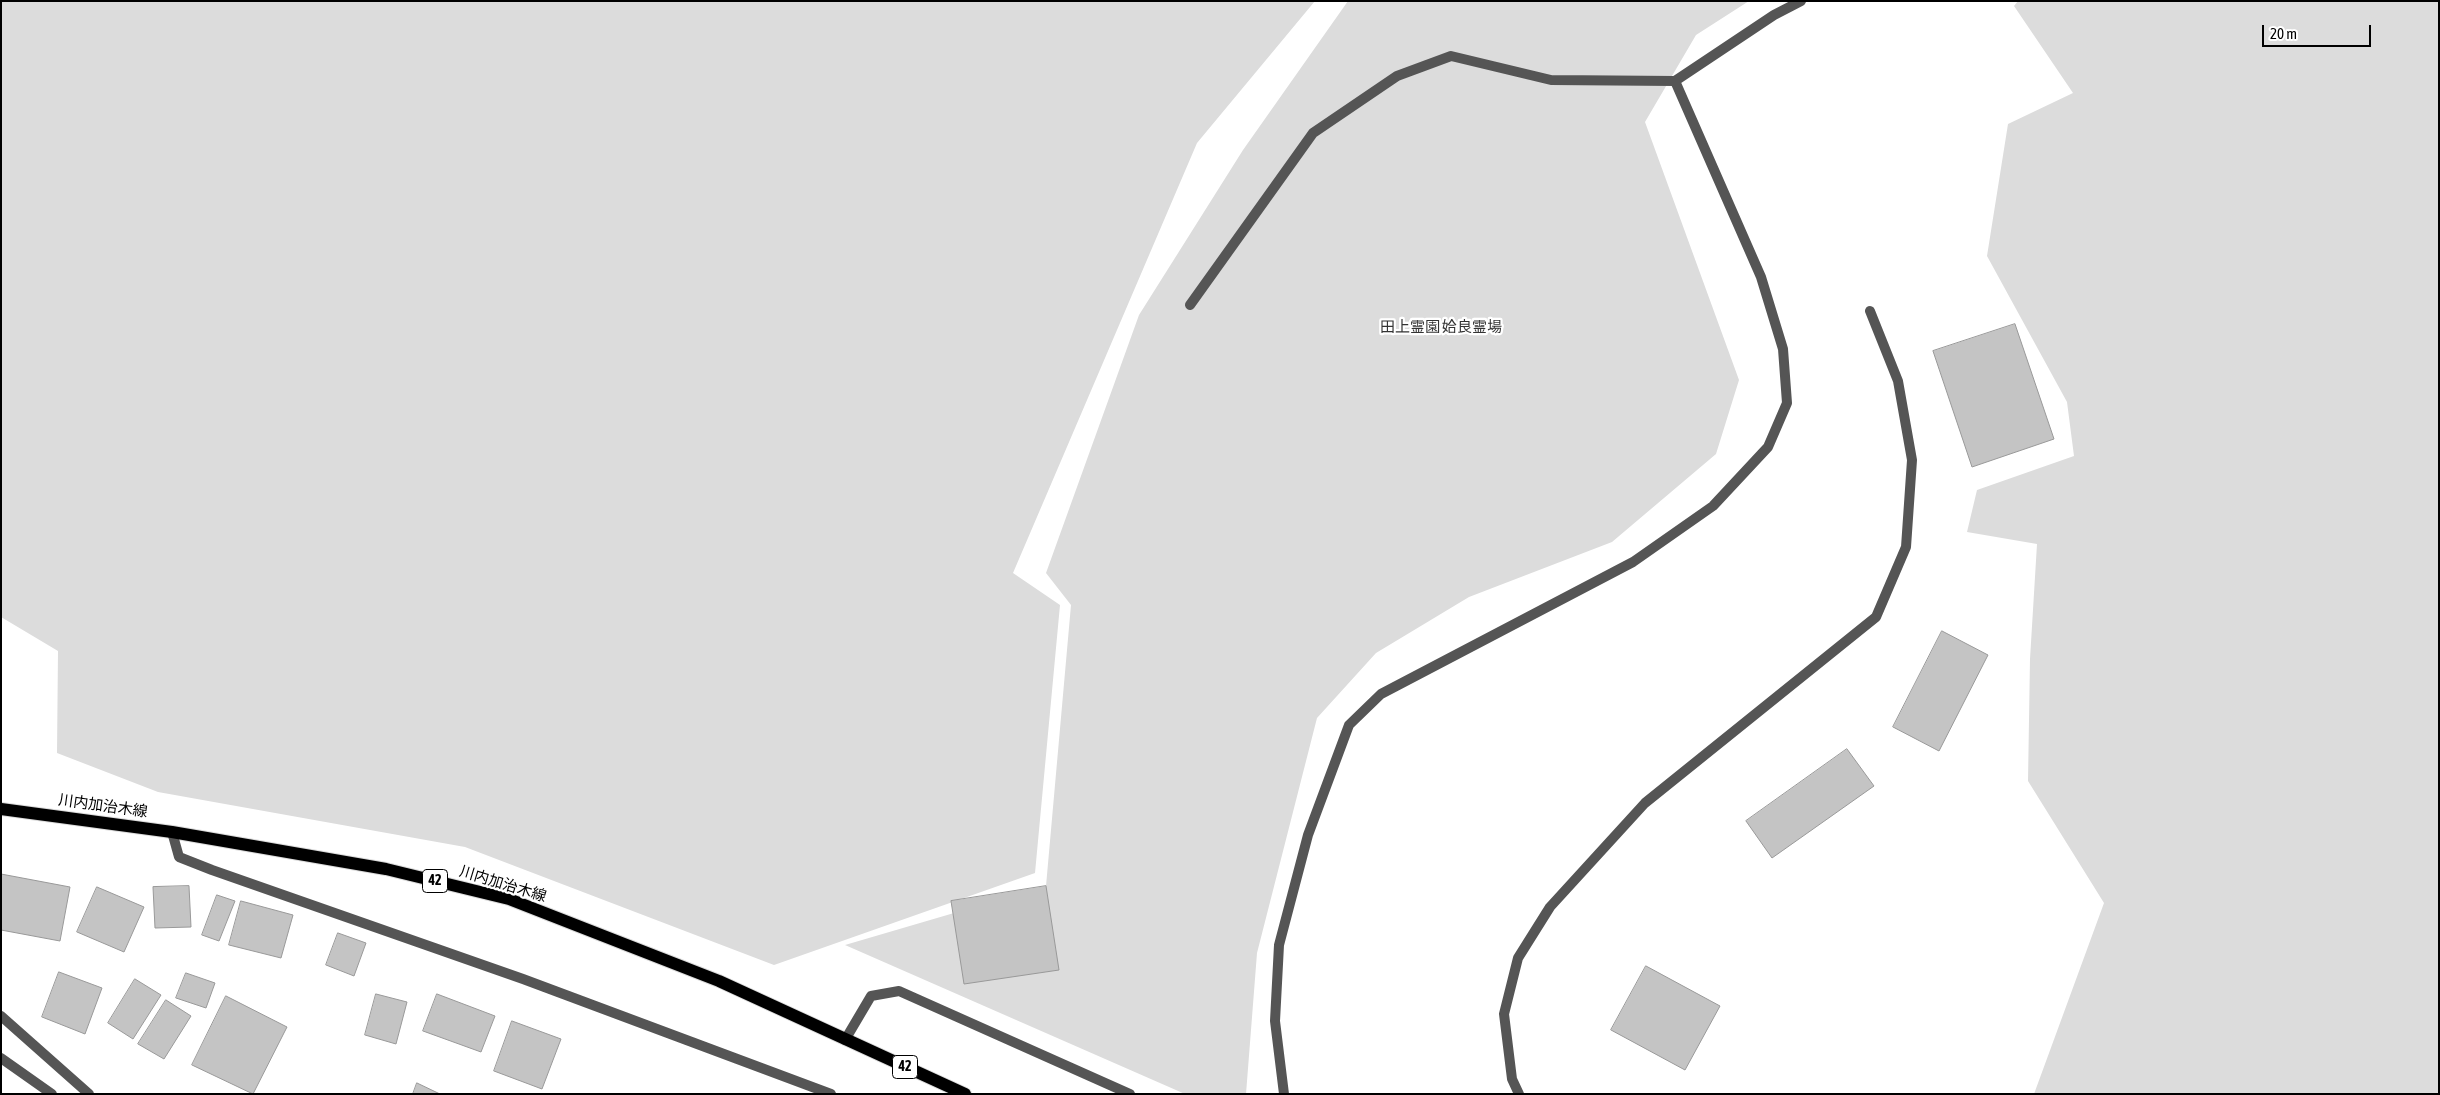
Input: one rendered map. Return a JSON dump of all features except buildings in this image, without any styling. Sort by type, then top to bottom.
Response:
[{"type":"main road","name":"川内加治木線","points":[[1,809],[172,832],[386,869],[509,900],[719,981],[965,1094]]},
{"type":"street","points":[[1190,305],[1313,133],[1397,76],[1451,56],[1552,80],[1674,81],[1774,15],[1802,1]]},
{"type":"street","points":[[1284,1094],[1275,1021],[1279,946],[1308,835],[1349,725],[1381,694],[1633,562],[1713,506],[1768,447],[1787,403],[1783,349],[1761,277],[1674,81]]},
{"type":"street","points":[[1519,1094],[1512,1079],[1504,1014],[1518,958],[1550,907],[1645,803],[1876,617],[1906,547],[1912,460],[1898,381],[1870,311]]},
{"type":"street","points":[[172,832],[179,856],[212,870],[523,979],[831,1094]]},
{"type":"street","points":[[846,1040],[871,996],[899,992],[1130,1094]]},
{"type":"street","points":[[1,1016],[89,1094]]},
{"type":"street","points":[[1,1058],[52,1094]]},
{"type":"green space","points":[[1,1],[1315,1],[1197,143],[1013,573],[1060,605],[1035,873],[774,965],[465,847],[158,792],[57,753],[58,651],[1,617]]},
{"type":"green space","name":"田上霊園 姶良霊場","points":[[1348,1],[1749,1],[1696,35],[1645,122],[1739,380],[1716,454],[1612,542],[1469,597],[1376,653],[1317,718],[1257,953],[1246,1094],[1185,1094],[845,945],[1046,886],[1071,605],[1046,573],[1139,315],[1243,150]]},
{"type":"green space","points":[[2018,1],[2439,1],[2439,1094],[2034,1094],[2104,903],[2028,781],[2030,659],[2037,544],[1967,532],[1977,490],[2074,456],[2067,402],[1987,256],[2008,124],[2073,93],[2014,6]]}]
